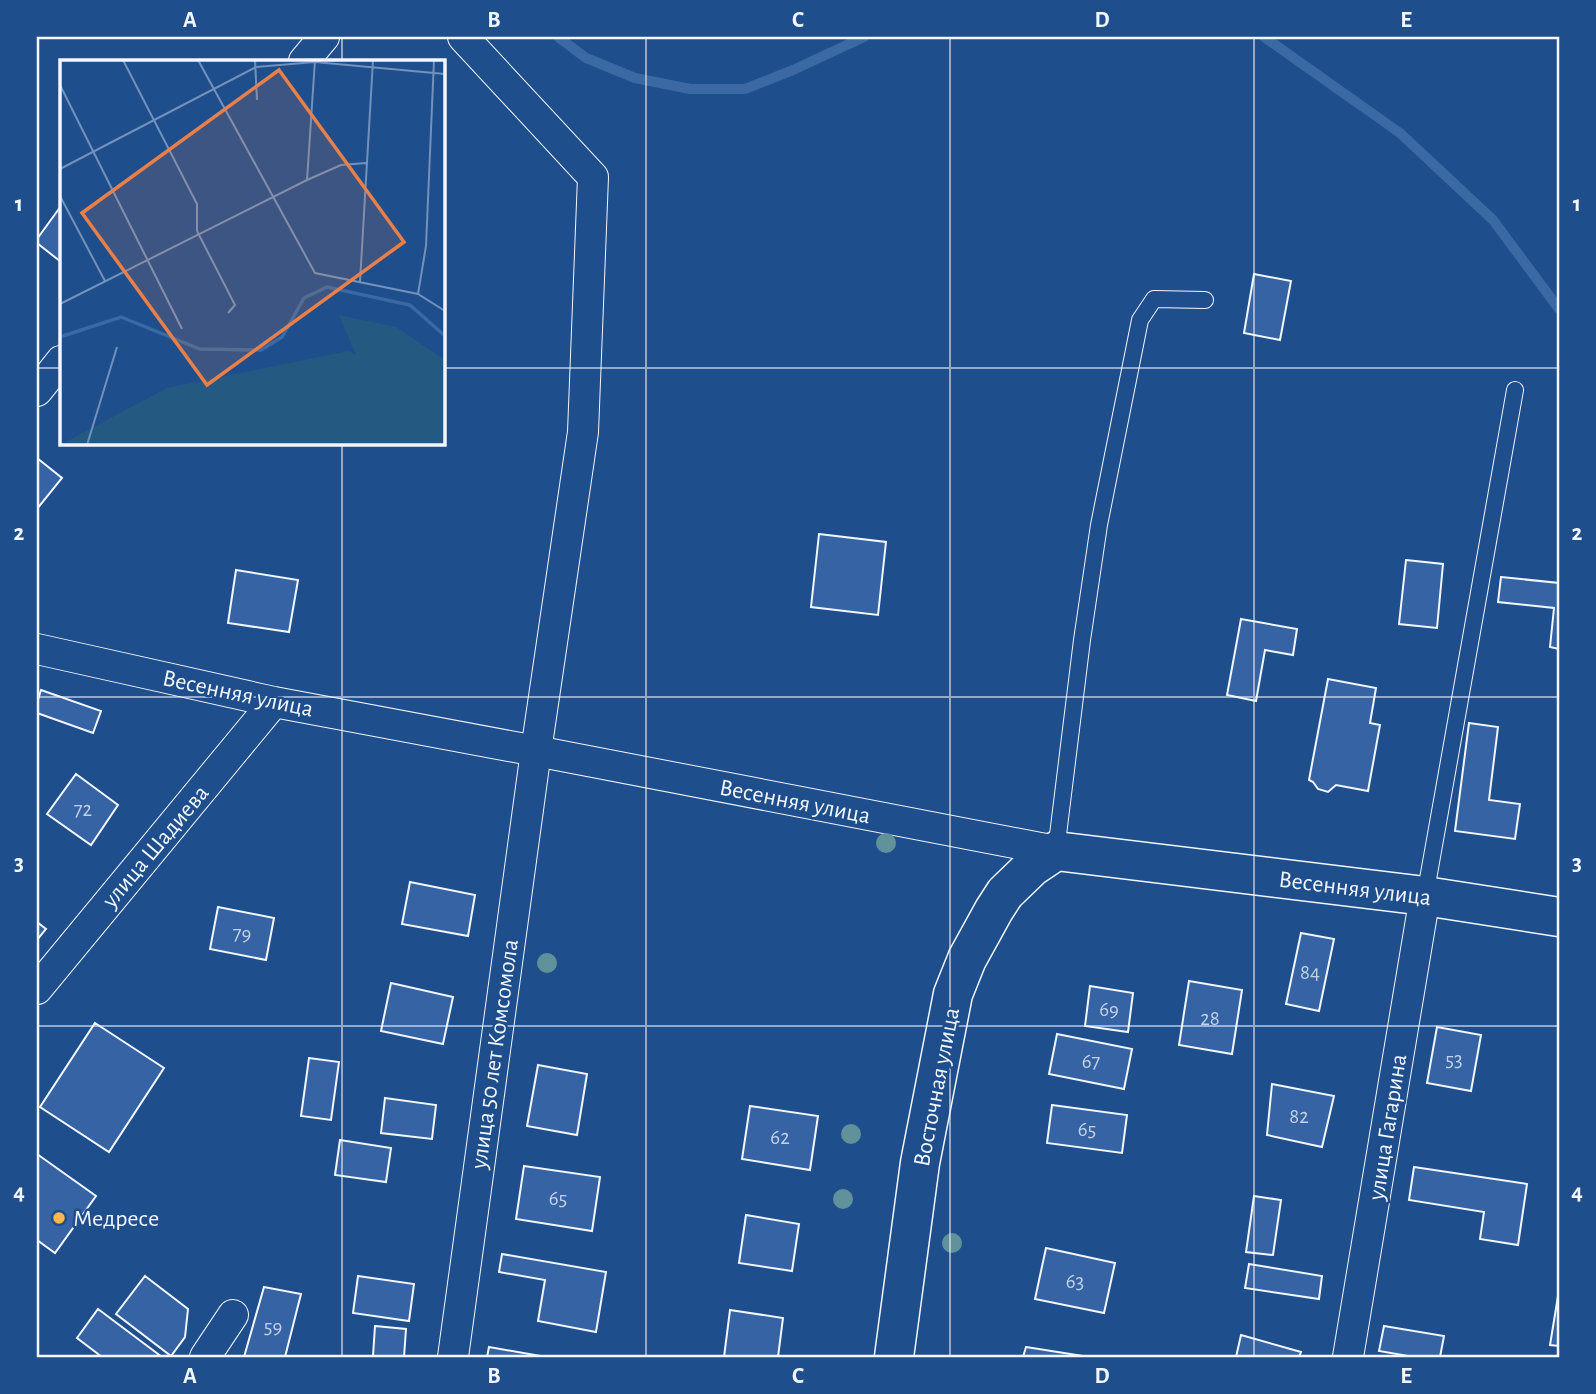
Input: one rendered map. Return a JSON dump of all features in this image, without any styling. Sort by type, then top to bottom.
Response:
[{"type":"street","points":[[305,60],[324,37]]},
{"type":"street","name":"улица 50 лет Комсомола","points":[[453,1357],[536,751],[583,432],[593,177],[463,37]]},
{"type":"street","points":[[37,391],[60,362]]},
{"type":"street","name":"Весенняя улица","points":[[37,649],[274,702],[1056,851],[1425,896],[1559,917]]},
{"type":"street","name":"улица Шадиева","points":[[37,989],[274,702]]},
{"type":"street","name":"Восточная улица","points":[[894,1357],[920,1163],[953,994],[967,959],[1005,893],[1032,867],[1056,851]]},
{"type":"street","name":"улица Гагарина","points":[[1348,1357],[1425,896]]},
{"type":"street","points":[[205,1357],[233,1315]]},
{"type":"lane","points":[[1056,851],[1099,525],[1140,320],[1154,299],[1205,300]]},
{"type":"lane","points":[[1425,896],[1515,390]]},
{"type":"building","points":[[60,207],[60,261],[37,243],[37,239]]},
{"type":"building","points":[[1254,274],[1291,281],[1280,340],[1244,333]]},
{"type":"building","points":[[37,458],[62,478],[37,509]]},
{"type":"building","points":[[819,534],[886,542],[878,615],[811,607]]},
{"type":"building","points":[[1406,560],[1443,564],[1437,628],[1399,624]]},
{"type":"building","points":[[236,570],[298,580],[289,632],[228,623]]},
{"type":"building","points":[[1501,577],[1559,583],[1559,649],[1550,647],[1554,608],[1498,602]]},
{"type":"building","points":[[1241,619],[1297,629],[1293,655],[1265,650],[1256,701],[1227,695]]},
{"type":"building","points":[[1328,679],[1376,688],[1370,723],[1380,725],[1368,791],[1336,785],[1328,792],[1318,789],[1309,780]]},
{"type":"building","points":[[41,690],[101,711],[93,733],[37,713]]},
{"type":"building","points":[[1469,723],[1498,727],[1489,800],[1520,804],[1515,839],[1455,831]]},
{"type":"building","points":[[76,774],[118,805],[91,845],[47,814]]},
{"type":"building","points":[[410,882],[475,895],[468,936],[402,924]]},
{"type":"building","points":[[218,907],[274,918],[266,960],[210,949]]},
{"type":"building","points":[[37,922],[46,929],[37,940]]},
{"type":"building","points":[[1301,933],[1334,939],[1319,1011],[1286,1004]]},
{"type":"building","points":[[1189,981],[1242,990],[1232,1054],[1179,1045]]},
{"type":"building","points":[[391,983],[453,997],[443,1044],[381,1031]]},
{"type":"building","points":[[1090,986],[1133,993],[1128,1032],[1085,1026]]},
{"type":"building","points":[[95,1023],[164,1068],[109,1152],[40,1107]]},
{"type":"building","points":[[1437,1027],[1481,1035],[1471,1091],[1427,1083]]},
{"type":"building","points":[[1057,1034],[1132,1049],[1124,1089],[1049,1074]]},
{"type":"building","points":[[309,1058],[339,1062],[331,1120],[301,1116]]},
{"type":"building","points":[[538,1065],[587,1074],[577,1135],[527,1126]]},
{"type":"building","points":[[1272,1084],[1334,1096],[1322,1147],[1267,1135]]},
{"type":"building","points":[[385,1098],[436,1105],[432,1139],[381,1133]]},
{"type":"building","points":[[1052,1105],[1127,1115],[1122,1153],[1047,1143]]},
{"type":"building","points":[[750,1106],[818,1116],[810,1170],[742,1159]]},
{"type":"building","points":[[340,1140],[391,1148],[386,1182],[335,1175]]},
{"type":"building","name":"Медресе","points":[[37,1154],[96,1196],[55,1253],[37,1240]]},
{"type":"building","points":[[524,1166],[600,1177],[592,1231],[516,1219]]},
{"type":"building","points":[[1414,1167],[1527,1184],[1518,1245],[1480,1239],[1484,1212],[1409,1200]]},
{"type":"building","points":[[1254,1196],[1281,1200],[1273,1255],[1246,1252]]},
{"type":"building","points":[[746,1215],[799,1224],[792,1271],[739,1263]]},
{"type":"building","points":[[1046,1248],[1115,1263],[1104,1313],[1035,1299]]},
{"type":"building","points":[[502,1254],[606,1272],[596,1332],[538,1321],[545,1280],[499,1272]]},
{"type":"building","points":[[1249,1264],[1322,1276],[1319,1299],[1245,1288]]},
{"type":"building","points":[[145,1276],[188,1309],[185,1337],[171,1356],[116,1314]]},
{"type":"building","points":[[358,1276],[414,1284],[409,1321],[353,1313]]},
{"type":"building","points":[[264,1287],[301,1294],[285,1357],[244,1357]]},
{"type":"building","points":[[1559,1290],[1559,1346],[1550,1345]]},
{"type":"building","points":[[98,1309],[162,1357],[102,1357],[77,1338]]},
{"type":"building","points":[[730,1310],[783,1318],[778,1357],[724,1357]]},
{"type":"building","points":[[375,1326],[406,1329],[404,1357],[373,1356]]},
{"type":"building","points":[[1384,1326],[1444,1336],[1440,1357],[1414,1357],[1379,1351]]},
{"type":"building","points":[[1241,1335],[1301,1352],[1299,1357],[1236,1357]]},
{"type":"building","points":[[489,1347],[546,1357],[487,1357]]},
{"type":"building","points":[[1026,1347],[1083,1356],[1023,1357]]},
{"type":"waterway","points":[[558,37],[586,58],[635,78],[690,89],[745,89],[864,37]]},
{"type":"waterway","points":[[1264,37],[1400,133],[1493,220],[1559,309]]},
{"type":"place","name":"Медресе","points":[[59,1218]]}]
